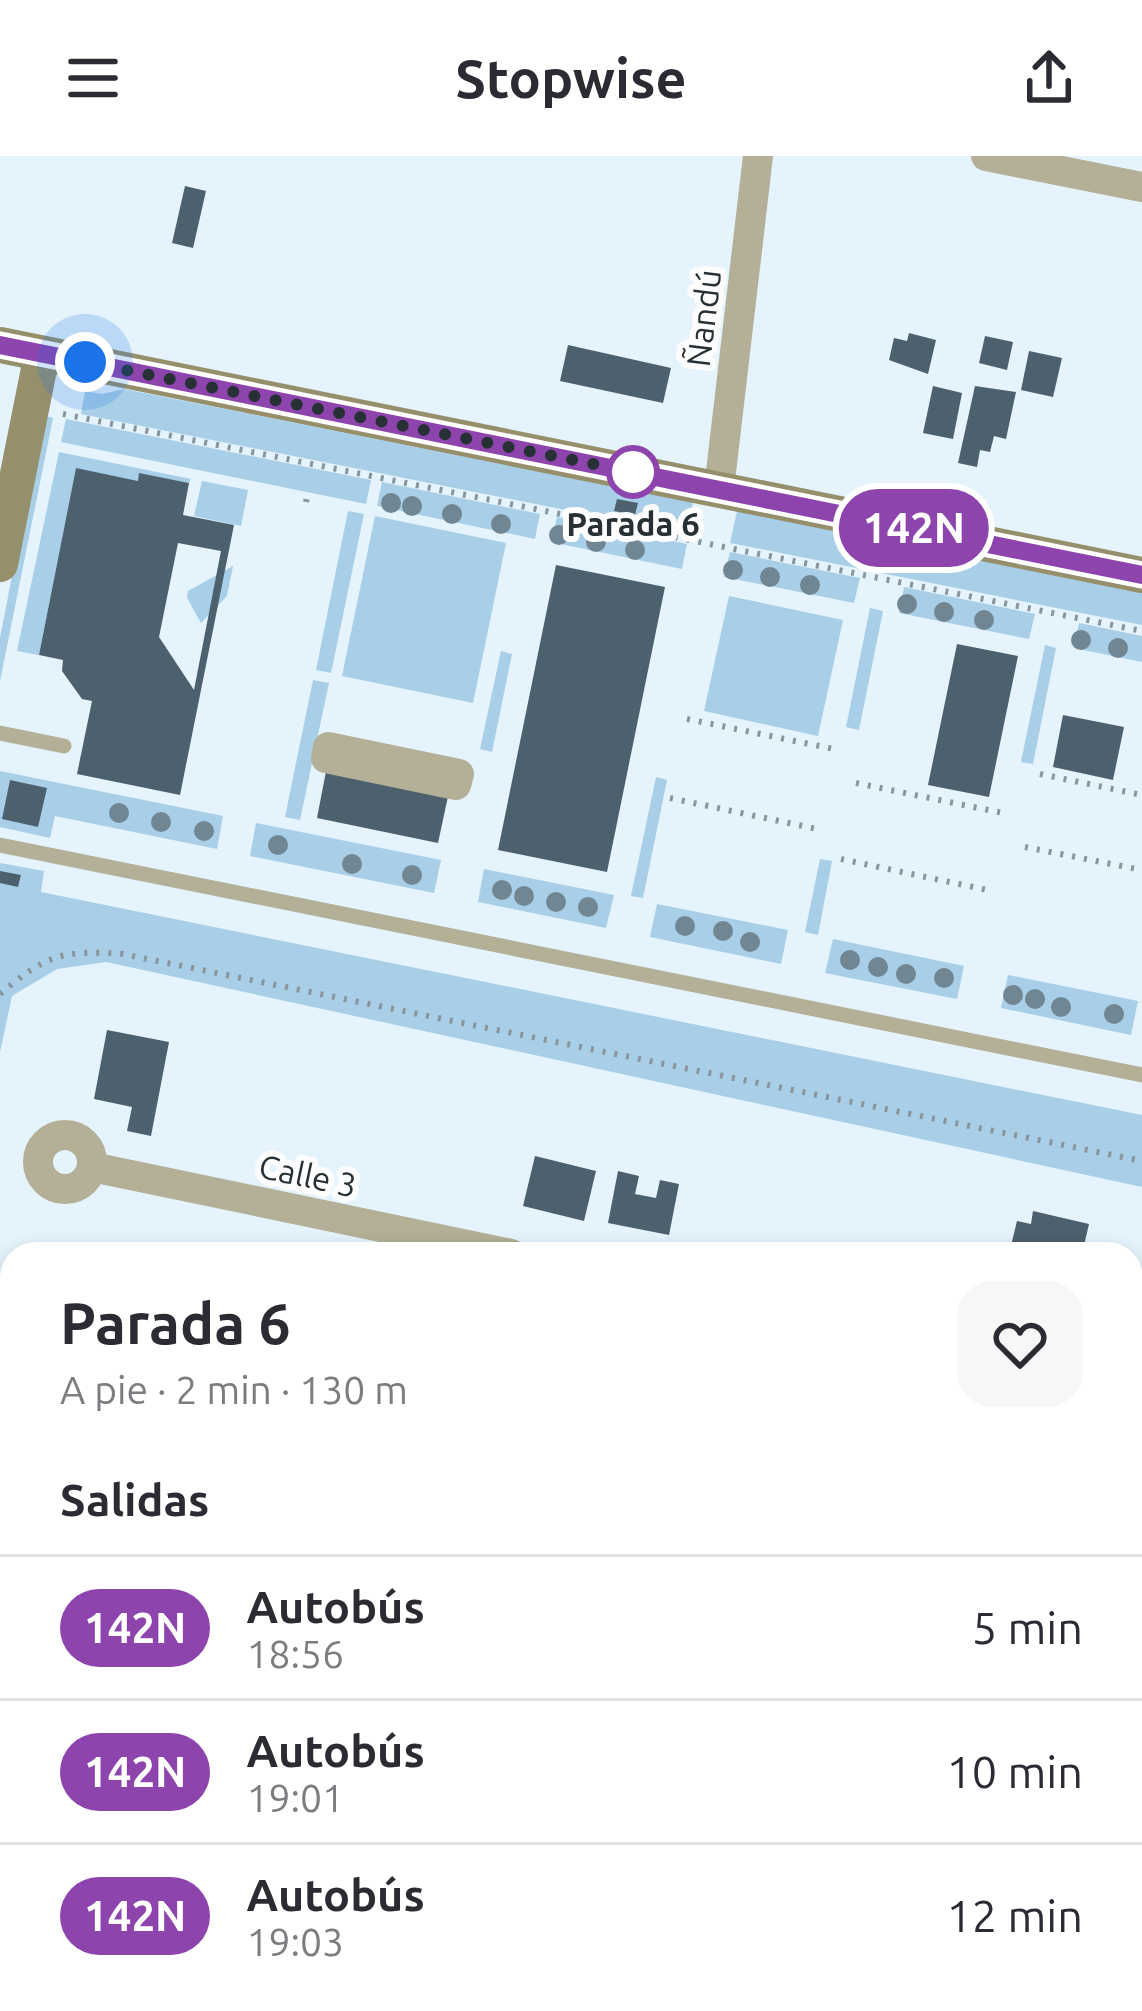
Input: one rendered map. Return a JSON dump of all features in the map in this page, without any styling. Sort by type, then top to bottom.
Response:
[{"type":"main road","points":[[0,345],[1142,574]]},
{"type":"main road","points":[[0,564],[42,354]]},
{"type":"street","name":"Ñandú","points":[[719,489],[758,156]]},
{"type":"street","points":[[986,156],[1088,166],[1142,187]]},
{"type":"street","points":[[324,752],[462,781]]},
{"type":"street","name":"Calle 3","points":[[92,1167],[453,1242]]},
{"type":"lane","points":[[0,733],[64,746]]},
{"type":"lane","points":[[0,845],[1142,1075]]},
{"type":"path","points":[[61,414],[1142,631]]},
{"type":"path","points":[[687,719],[834,749]]},
{"type":"path","points":[[1040,774],[1142,795]]},
{"type":"path","points":[[856,783],[1003,813]]},
{"type":"path","points":[[670,798],[817,829]]},
{"type":"path","points":[[1025,847],[1142,870]]},
{"type":"path","points":[[841,859],[987,890]]},
{"type":"path","points":[[0,994],[31,968],[71,951],[123,954],[1142,1161]]},
{"type":"shaded area","points":[[124,389],[693,502],[687,534],[81,414],[85,391],[102,394]]},
{"type":"shaded area","points":[[43,415],[53,418],[0,681],[0,638]]},
{"type":"shaded area","points":[[66,419],[371,480],[366,504],[61,442]]},
{"type":"shaded area","points":[[59,452],[191,479],[189,483],[140,474],[138,481],[76,469],[39,655],[17,651]]},
{"type":"shaded area","points":[[202,481],[248,490],[241,526],[194,516]]},
{"type":"shaded area","points":[[382,482],[540,514],[535,539],[377,506]]},
{"type":"shaded area","points":[[348,511],[364,514],[331,673],[316,670]]},
{"type":"shaded area","points":[[737,511],[1142,593],[1142,625],[730,543]]},
{"type":"shaded area","points":[[375,516],[506,543],[473,703],[342,676]]},
{"type":"shaded area","points":[[557,517],[687,544],[682,569],[551,542]]},
{"type":"shaded area","points":[[730,552],[860,578],[854,603],[724,577]]},
{"type":"shaded area","points":[[233,566],[227,596],[201,623],[188,591]]},
{"type":"shaded area","points":[[904,587],[1035,614],[1029,639],[899,613]]},
{"type":"shaded area","points":[[729,596],[843,620],[818,736],[704,711]]},
{"type":"shaded area","points":[[870,608],[883,611],[859,730],[846,727]]},
{"type":"shaded area","points":[[1079,623],[1142,636],[1142,662],[1074,648]]},
{"type":"shaded area","points":[[1045,645],[1056,648],[1033,764],[1021,762]]},
{"type":"shaded area","points":[[501,651],[512,654],[492,752],[480,749]]},
{"type":"shaded area","points":[[313,680],[329,683],[300,820],[285,817]]},
{"type":"shaded area","points":[[0,771],[223,816],[217,849],[55,816],[50,838],[0,827]]},
{"type":"shaded area","points":[[656,777],[667,780],[643,898],[631,896]]},
{"type":"shaded area","points":[[256,823],[441,860],[434,893],[250,856]]},
{"type":"shaded area","points":[[820,859],[832,861],[818,935],[805,932]]},
{"type":"shaded area","points":[[0,863],[44,871],[41,892],[1142,1115],[1142,1187],[106,962],[57,969],[12,996],[0,1052]]},
{"type":"shaded area","points":[[484,869],[614,895],[606,928],[478,902]]},
{"type":"shaded area","points":[[657,904],[788,930],[781,964],[650,937]]},
{"type":"shaded area","points":[[833,939],[964,966],[957,999],[825,973]]},
{"type":"shaded area","points":[[1008,975],[1138,1001],[1131,1035],[1001,1008]]},
{"type":"building","points":[[185,186],[206,191],[193,248],[172,243]]},
{"type":"building","points":[[909,333],[936,340],[928,374],[889,360],[894,338],[907,341]]},
{"type":"building","points":[[985,336],[1013,342],[1007,370],[979,363]]},
{"type":"building","points":[[568,345],[671,368],[663,403],[560,381]]},
{"type":"building","points":[[1029,351],[1062,358],[1053,397],[1021,390]]},
{"type":"building","points":[[933,386],[962,393],[953,439],[923,433]]},
{"type":"building","points":[[975,386],[1016,392],[1006,439],[994,436],[990,452],[980,450],[977,467],[958,463]]},
{"type":"building","points":[[76,468],[138,481],[139,473],[189,483],[183,515],[234,525],[180,795],[77,774],[92,701],[82,699],[62,671],[63,660],[39,655]],"holes":[[[178,543],[221,551],[194,690],[159,637]]]},
{"type":"building","points":[[617,499],[638,503],[635,515],[614,511]]},
{"type":"building","points":[[556,565],[665,587],[607,872],[498,850]]},
{"type":"building","points":[[957,644],[1018,656],[989,797],[928,785]]},
{"type":"building","points":[[1063,715],[1124,727],[1113,780],[1053,767]]},
{"type":"building","points":[[328,761],[450,787],[438,843],[317,818]]},
{"type":"building","points":[[10,780],[47,788],[38,827],[2,819]]},
{"type":"building","points":[[0,871],[21,875],[18,887],[0,883]]},
{"type":"building","points":[[107,1030],[169,1042],[151,1136],[127,1131],[132,1107],[94,1099]]},
{"type":"building","points":[[535,1156],[596,1171],[584,1221],[523,1206]]},
{"type":"building","points":[[618,1171],[639,1176],[635,1194],[656,1198],[660,1180],[679,1184],[669,1235],[608,1223]]},
{"type":"building","points":[[1033,1211],[1089,1224],[1085,1242],[1012,1242],[1017,1221],[1031,1224]]},
{"type":"bus line","name":"142N","points":[[0,345],[1142,575]]},
{"type":"place","name":"Parada 6","points":[[633,472]]},
{"type":"route","points":[[85,362],[633,472]]}]
